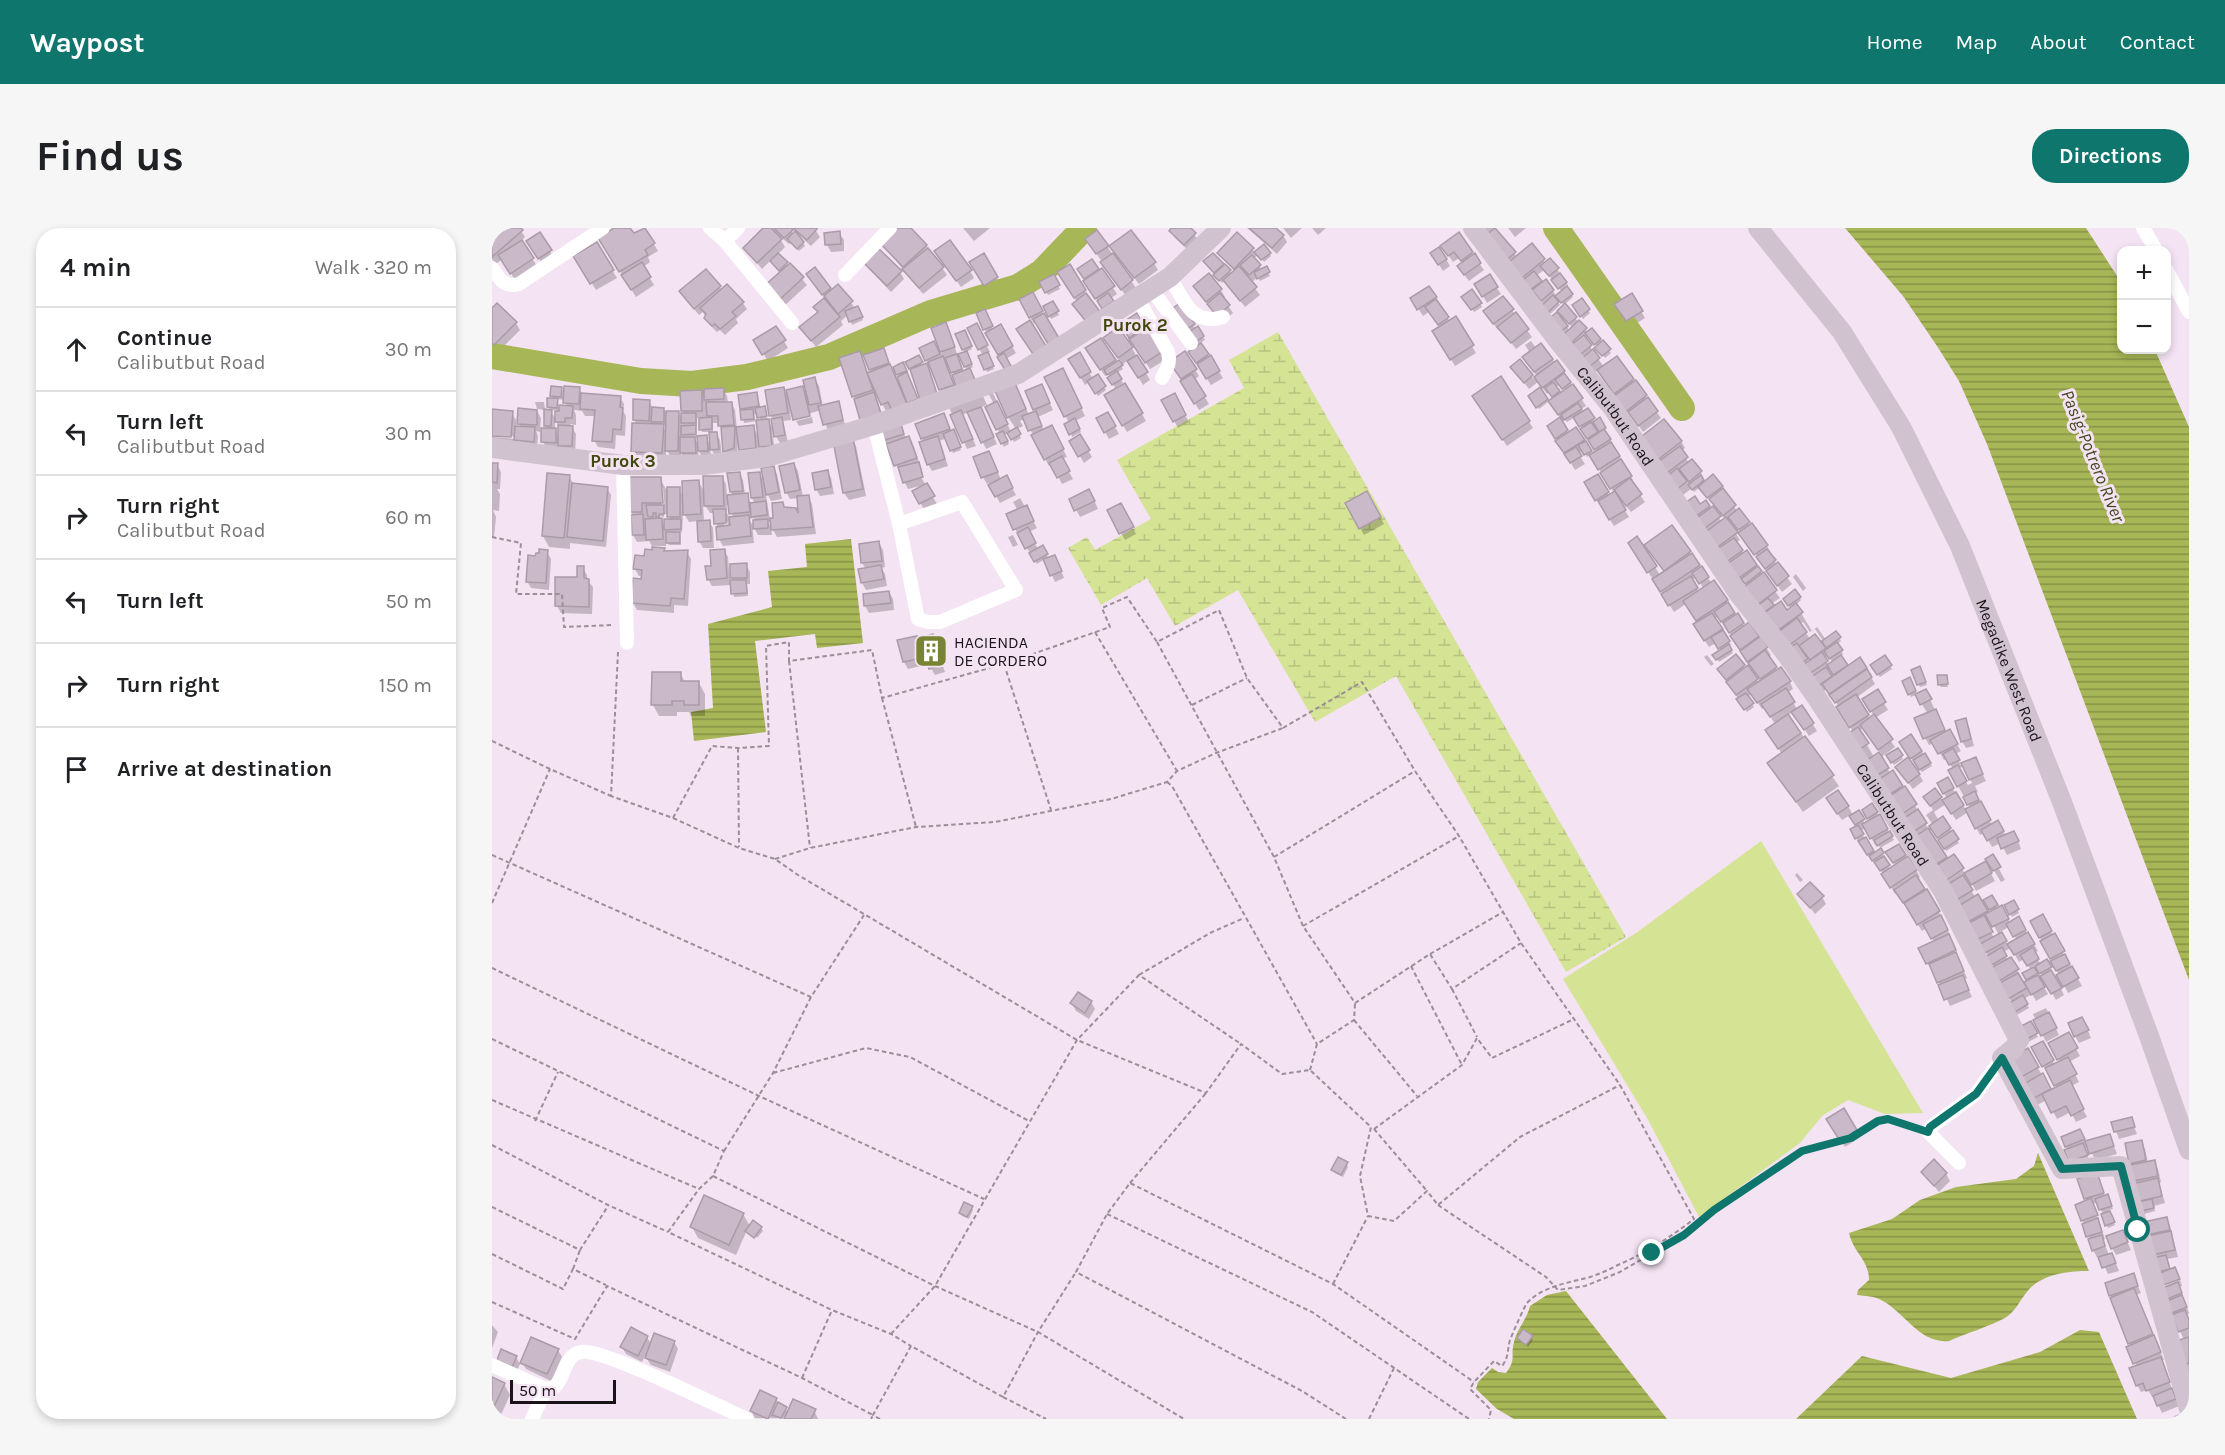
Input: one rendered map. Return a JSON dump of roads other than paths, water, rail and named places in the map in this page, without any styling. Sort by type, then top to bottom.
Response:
[{"type":"street","points":[[492,268],[504,284],[512,286],[519,284],[603,228]]},
{"type":"street","points":[[710,228],[725,241],[792,322]]},
{"type":"street","points":[[725,241],[738,228]]},
{"type":"street","points":[[845,275],[890,228]]},
{"type":"street","points":[[492,448],[623,465],[703,465],[768,457],[874,425],[1018,374],[1170,277],[1221,228]]},
{"type":"street","name":"Calibutbut Road","points":[[1473,228],[1559,342],[1612,407],[1738,593],[1787,655],[1817,698],[1943,891],[2019,1040],[2014,1048],[2002,1058]]},
{"type":"street","name":"Megadike West Road","points":[[1758,228],[1842,332],[1901,427],[1960,546],[2066,813],[2189,1150]]},
{"type":"street","points":[[2143,228],[2154,246]]},
{"type":"street","points":[[1170,277],[1191,311],[1202,318],[1214,320],[1223,317]]},
{"type":"street","points":[[2171,278],[2189,312]]},
{"type":"street","points":[[1145,294],[1191,343]]},
{"type":"street","points":[[1145,294],[1170,358],[1162,378]]},
{"type":"street","points":[[874,425],[899,524],[918,619],[940,622],[1016,590],[962,502],[899,524]]},
{"type":"street","points":[[622,645],[623,465]]},
{"type":"street","points":[[1959,1163],[1928,1132],[1930,1127],[1976,1094],[2002,1058],[2062,1169],[2121,1166],[2189,1409]]},
{"type":"street","points":[[492,1365],[546,1389],[551,1389],[557,1386],[568,1360],[580,1352],[592,1353],[620,1362],[747,1419]]},
{"type":"street","points":[[532,1419],[546,1389]]},
{"type":"water","name":"Pasig-Potrero River","points":[[1845,228],[2086,228],[2117,276],[2117,354],[2157,354],[2189,427],[2189,980],[1987,444],[1959,381],[1903,296]]},
{"type":"water","points":[[851,539],[863,643],[817,648],[815,634],[755,641],[766,732],[694,741],[691,712],[713,708],[708,624],[772,607],[768,571],[807,567],[805,544]]},
{"type":"water","points":[[2038,1153],[2089,1271],[2063,1273],[2046,1278],[2032,1287],[2005,1318],[1949,1341],[1938,1341],[1920,1332],[1879,1299],[1857,1295],[1858,1290],[1869,1280],[1864,1261],[1849,1233],[1892,1219],[1920,1200],[1956,1187],[2016,1179],[2034,1166]]},
{"type":"water","points":[[1566,1291],[1667,1419],[1514,1419],[1497,1409],[1476,1389],[1478,1382],[1492,1368],[1506,1373],[1512,1361],[1515,1337],[1530,1306],[1547,1295]]},
{"type":"water","points":[[2080,1330],[2099,1332],[2137,1419],[1796,1419],[1862,1356],[1951,1378],[2040,1352]]},
{"type":"waterway","points":[[492,356],[641,381],[692,384],[747,377],[829,357],[931,313],[1018,287],[1042,272],[1084,228]]},
{"type":"waterway","points":[[1556,228],[1682,408]]},
{"type":"place","name":"HACIENDA DE CORDERO","points":[[931,651]]},
{"type":"district","name":"Purok 2","points":[[1135,325]]},
{"type":"district","name":"Purok 3","points":[[623,461]]}]
